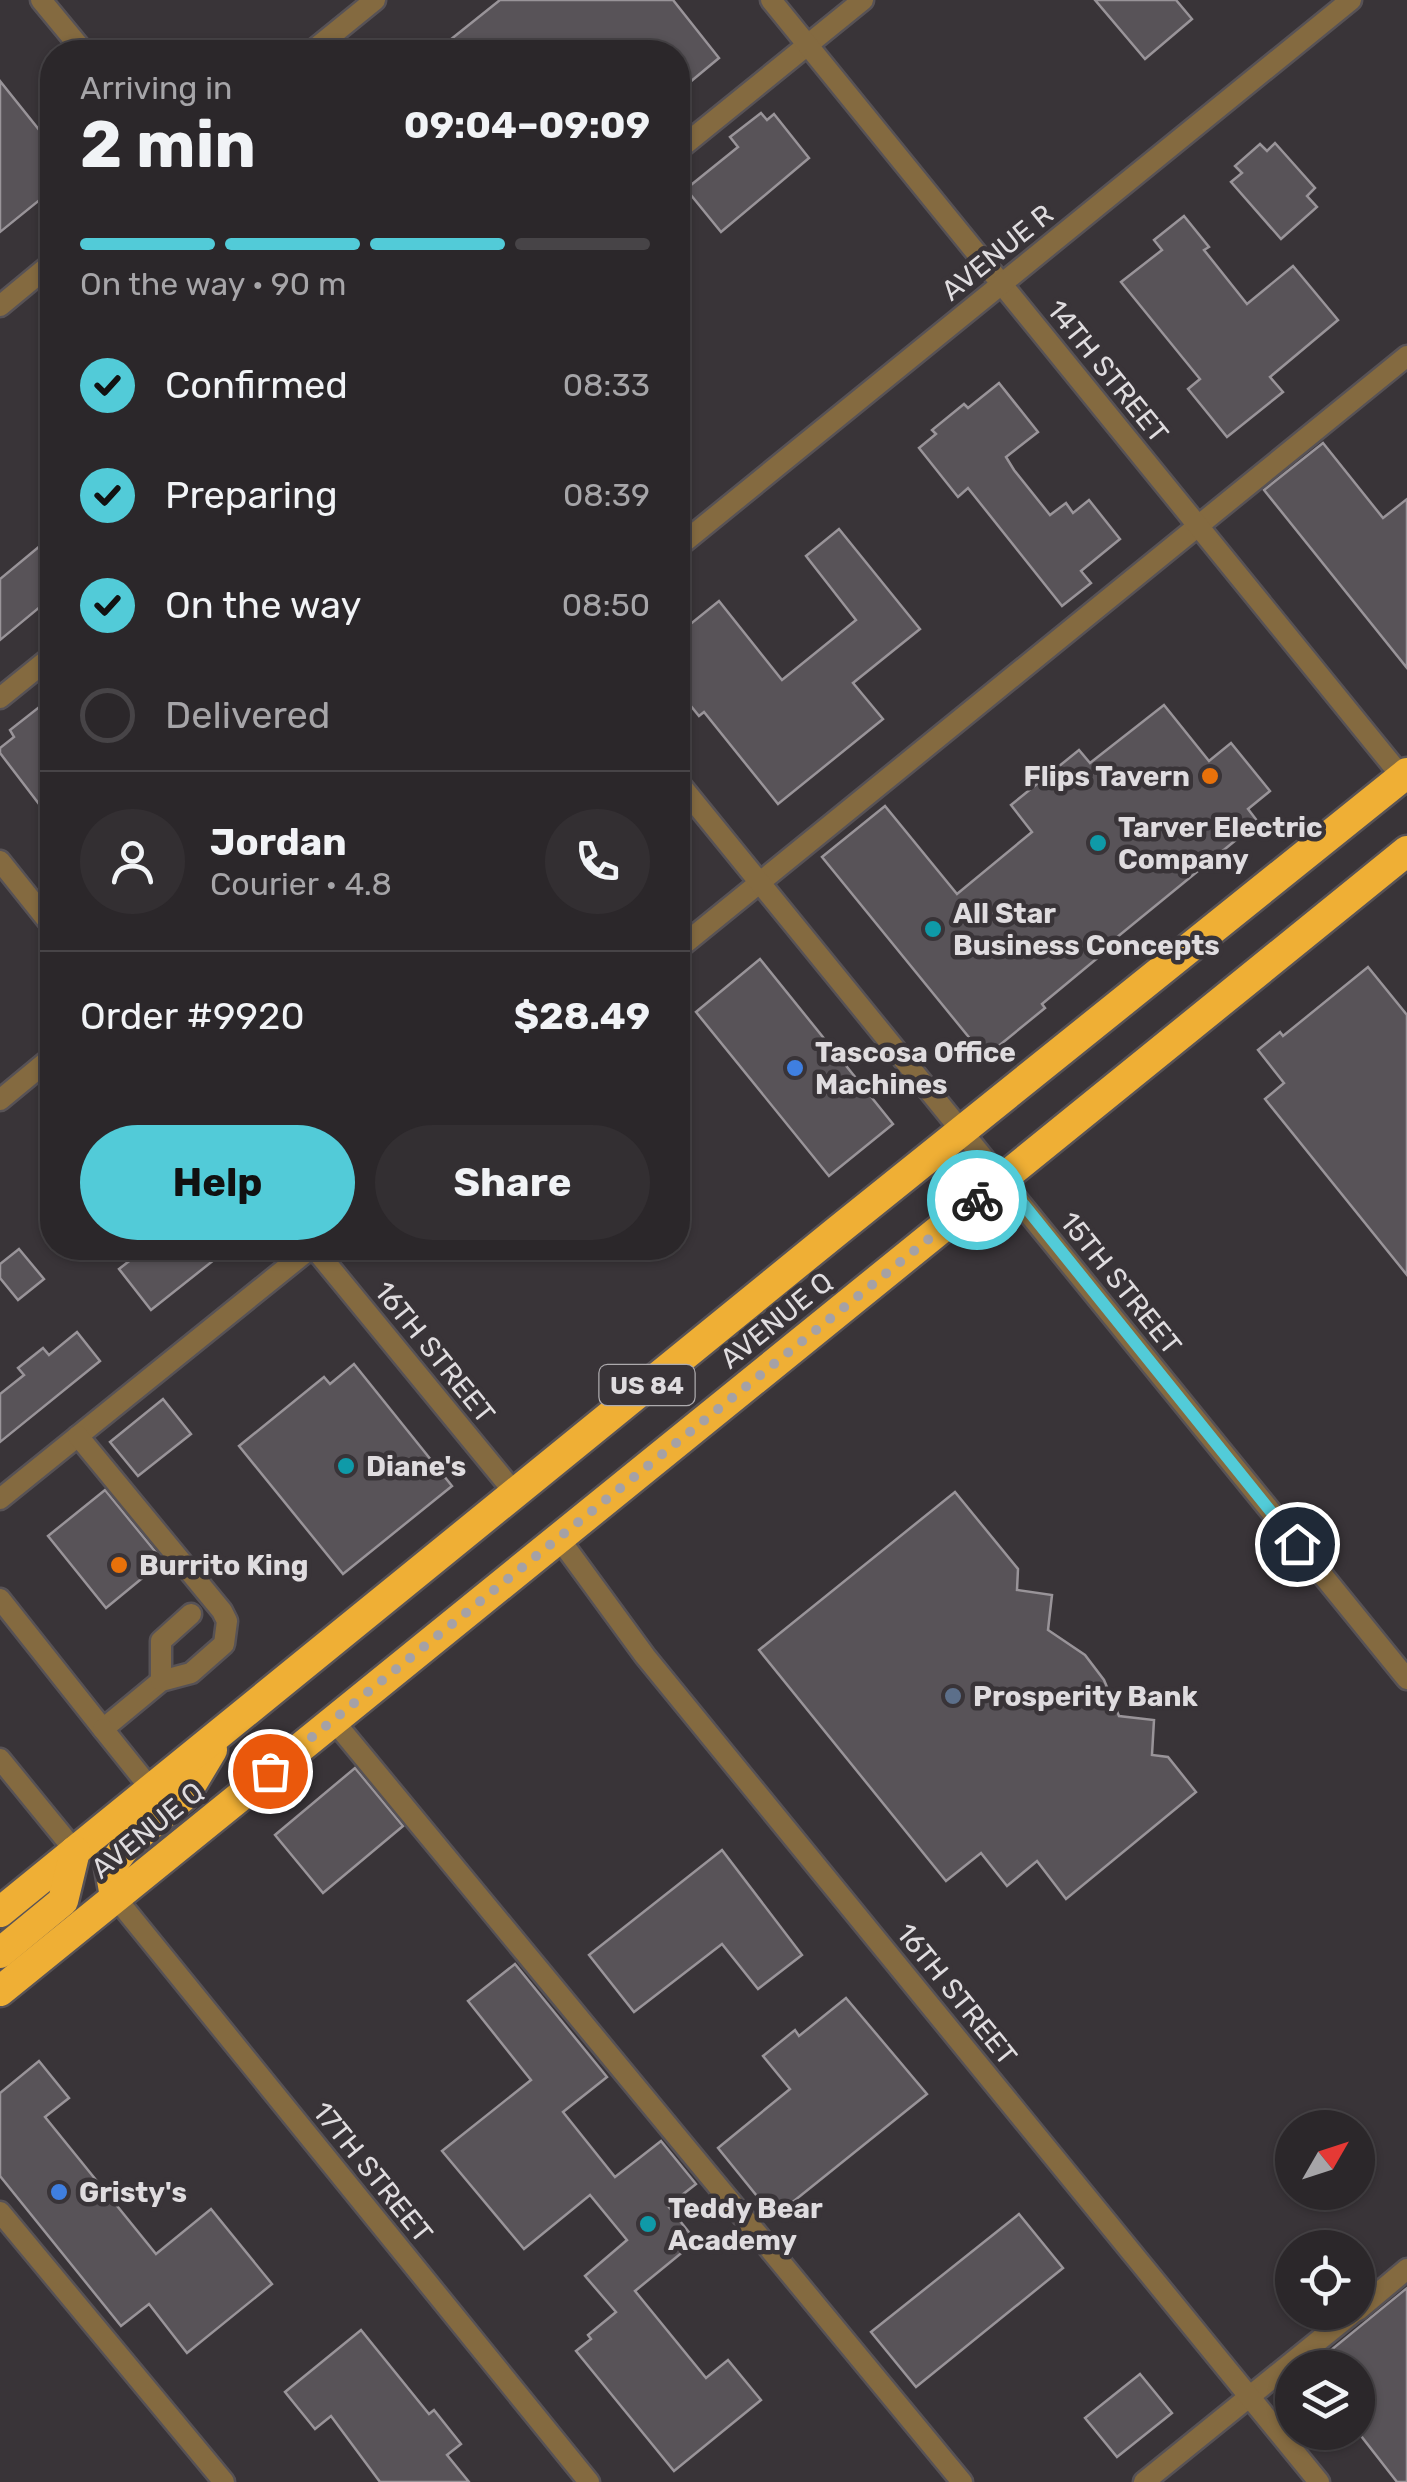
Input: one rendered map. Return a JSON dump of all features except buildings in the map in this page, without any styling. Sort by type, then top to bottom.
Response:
[{"type":"highway","name":"AVENUE Q","points":[[0,1912],[514,1492],[1405,775]]},
{"type":"highway","name":"AVENUE Q","points":[[0,1991],[1407,851]]},
{"type":"highway","points":[[116,1897],[110,1868],[126,1846],[185,1795],[224,1730]]},
{"type":"highway","points":[[0,1953],[63,1901],[75,1850]]},
{"type":"street","points":[[41,0],[74,40]]},
{"type":"street","points":[[326,40],[375,0]]},
{"type":"street","name":"14TH STREET","points":[[771,0],[1405,775]]},
{"type":"street","points":[[690,140],[863,0]]},
{"type":"street","name":"AVENUE R","points":[[690,537],[1351,0]]},
{"type":"street","points":[[0,306],[40,273]]},
{"type":"street","points":[[690,940],[1407,356]]},
{"type":"street","points":[[0,698],[40,666]]},
{"type":"street","name":"15TH STREET","points":[[690,797],[1407,1679]]},
{"type":"street","points":[[0,861],[40,911]]},
{"type":"street","points":[[0,1100],[40,1067]]},
{"type":"street","points":[[0,1499],[297,1260]]},
{"type":"street","name":"16TH STREET","points":[[322,1260],[514,1492]]},
{"type":"street","points":[[78,1436],[227,1620],[224,1644],[191,1673],[160,1680],[103,1729]]},
{"type":"street","name":"16TH STREET","points":[[558,1537],[645,1656],[1319,2482]]},
{"type":"street","points":[[0,1598],[152,1789]]},
{"type":"street","points":[[160,1680],[161,1640],[191,1614]]},
{"type":"street","points":[[333,1720],[962,2482]]},
{"type":"street","points":[[0,1759],[75,1850]]},
{"type":"street","name":"17TH STREET","points":[[116,1897],[589,2482]]},
{"type":"street","points":[[0,2212],[224,2482]]},
{"type":"street","points":[[1375,2295],[1407,2269]]},
{"type":"street","points":[[1144,2482],[1333,2330]]},
{"type":"way so far","points":[[270,1771],[977,1200]]},
{"type":"place","name":"Flips Tavern","points":[[1210,776]]},
{"type":"place","name":"Tarver Electric Company","points":[[1098,843]]},
{"type":"place","name":"All Star Business Concepts","points":[[933,929]]},
{"type":"place","name":"Tascosa Office Machines","points":[[795,1068]]},
{"type":"place","name":"Diane's","points":[[346,1466]]},
{"type":"place","name":"Burrito King","points":[[119,1565]]},
{"type":"place","name":"Prosperity Bank","points":[[953,1696]]},
{"type":"place","name":"Gristy's","points":[[59,2192]]},
{"type":"place","name":"Teddy Bear Academy","points":[[648,2224]]},
{"type":"route","points":[[977,1200],[1003,1179],[1297,1544]]}]
